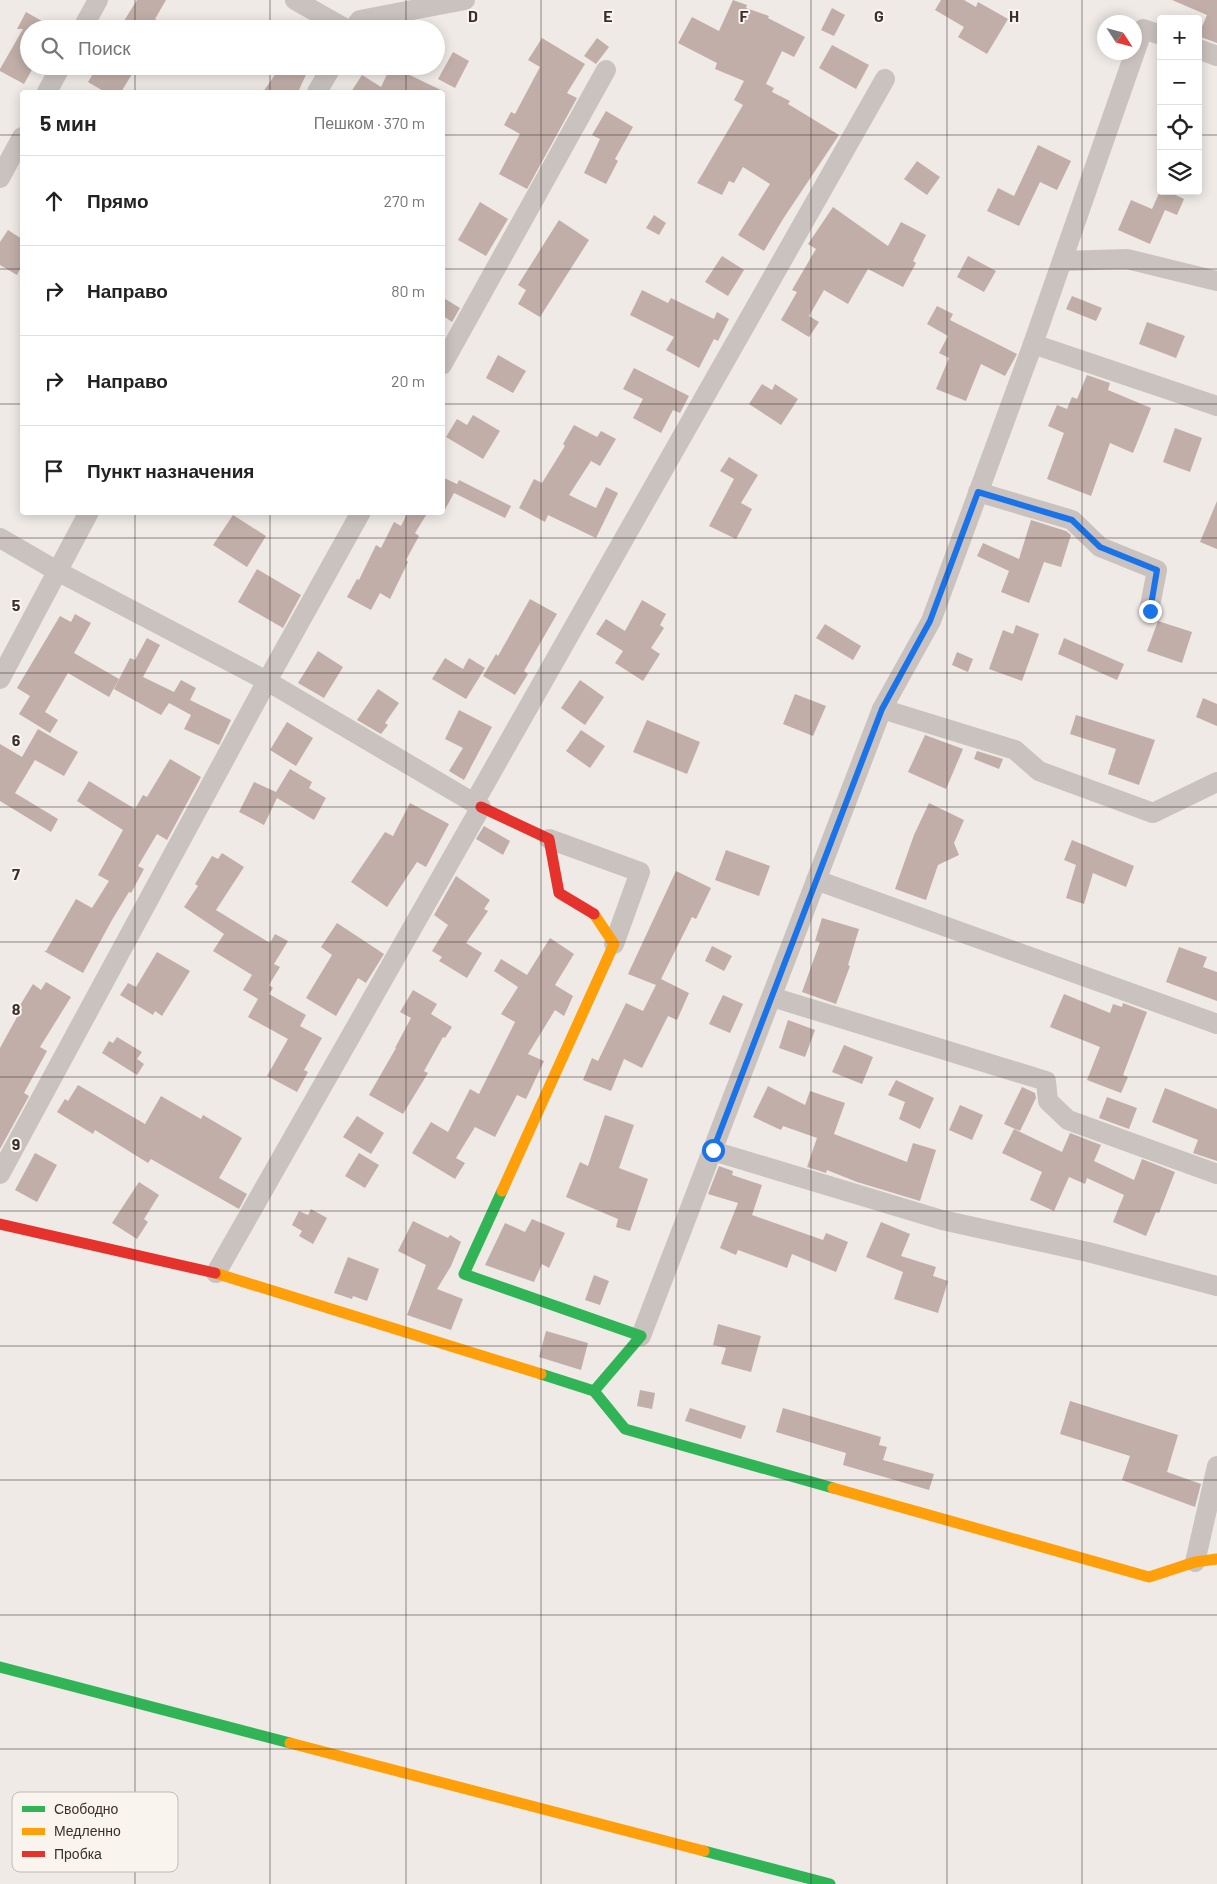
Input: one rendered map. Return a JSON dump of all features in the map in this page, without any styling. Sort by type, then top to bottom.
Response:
[{"type":"street","points":[[87,20],[98,0]]},
{"type":"street","points":[[294,0],[330,20]]},
{"type":"street","points":[[360,20],[465,0]]},
{"type":"street","points":[[594,1391],[642,1336],[882,709],[930,621],[1033,344],[1143,29],[1157,34]]},
{"type":"street","points":[[1202,50],[1217,56]]},
{"type":"street","points":[[445,360],[606,70]]},
{"type":"street","points":[[48,90],[56,75]]},
{"type":"street","points":[[318,90],[327,75]]},
{"type":"street","points":[[216,1272],[885,79]]},
{"type":"street","points":[[0,178],[20,141]]},
{"type":"street","points":[[1062,261],[1127,259],[1217,281]]},
{"type":"street","points":[[1033,344],[1217,406]]},
{"type":"street","points":[[978,492],[1072,520],[1100,547],[1157,570],[1150,611]]},
{"type":"street","points":[[0,680],[87,515]]},
{"type":"street","points":[[0,1174],[358,515]]},
{"type":"street","points":[[0,538],[57,571],[267,681],[478,805],[549,839],[640,872],[614,944],[464,1274],[642,1336]]},
{"type":"street","points":[[882,709],[1015,750],[1039,771],[1153,813],[1217,782]]},
{"type":"street","points":[[549,839],[559,893],[593,912],[614,944]]},
{"type":"street","points":[[816,880],[1217,1024]]},
{"type":"street","points":[[772,997],[1046,1081],[1048,1101],[1068,1120],[1217,1174]]},
{"type":"street","points":[[713,1150],[942,1220],[1088,1252],[1217,1286]]},
{"type":"street","points":[[0,1224],[216,1272],[594,1391],[625,1429],[1149,1578],[1195,1562],[1217,1559]]},
{"type":"street","points":[[1195,1562],[1217,1466]]},
{"type":"street","points":[[0,1668],[830,1884]]},
{"type":"building","points":[[137,0],[166,0],[155,19],[157,20],[125,20]]},
{"type":"building","points":[[733,0],[747,5],[746,8],[769,16],[768,18],[805,37],[794,57],[782,51],[766,84],[774,88],[772,92],[790,101],[788,104],[839,135],[764,251],[738,235],[770,184],[743,167],[734,183],[729,181],[722,195],[697,183],[743,105],[734,100],[744,81],[715,69],[717,63],[678,43],[692,17],[719,31]]},
{"type":"building","points":[[941,0],[964,0],[976,7],[978,2],[1008,19],[987,54],[958,37],[964,27],[935,10]]},
{"type":"building","points":[[1172,0],[1217,0],[1217,43],[1202,37],[1202,27],[1207,15]]},
{"type":"building","points":[[832,8],[845,15],[834,36],[821,30]]},
{"type":"building","points":[[26,12],[40,20],[22,20]]},
{"type":"building","points":[[20,34],[20,75],[29,75],[24,84],[0,71]]},
{"type":"building","points":[[542,38],[585,64],[567,93],[577,98],[527,189],[499,174],[520,134],[504,125],[511,112],[515,114],[540,67],[528,60]]},
{"type":"building","points":[[597,38],[609,47],[596,64],[584,56]]},
{"type":"building","points":[[832,45],[869,65],[856,89],[819,68]]},
{"type":"building","points":[[453,52],[469,61],[455,88],[438,79],[440,75],[445,75],[445,66]]},
{"type":"building","points":[[92,75],[131,75],[122,90],[102,90],[88,82]]},
{"type":"building","points":[[275,75],[306,75],[299,90],[264,90]]},
{"type":"building","points":[[362,75],[381,87],[387,75],[410,75],[441,90],[352,90]]},
{"type":"building","points":[[606,111],[633,127],[615,159],[618,161],[606,184],[584,173],[600,139],[592,135]]},
{"type":"building","points":[[1038,145],[1071,161],[1057,190],[1040,182],[1019,226],[987,211],[998,188],[1014,196]]},
{"type":"building","points":[[917,161],[940,177],[927,195],[904,179]]},
{"type":"building","points":[[1158,195],[1176,195],[1184,199],[1177,215],[1165,210],[1150,244],[1118,230],[1131,200],[1152,209]]},
{"type":"building","points":[[480,202],[508,219],[486,256],[458,240]]},
{"type":"building","points":[[833,207],[888,246],[901,222],[926,235],[913,261],[916,263],[903,287],[868,269],[848,304],[824,290],[809,316],[819,322],[809,337],[781,320],[797,292],[792,290],[816,249],[808,244]]},
{"type":"building","points":[[654,215],[666,223],[659,235],[646,228]]},
{"type":"building","points":[[559,220],[589,240],[540,317],[518,304],[526,290],[518,285]]},
{"type":"building","points":[[8,230],[20,238],[20,269],[17,275],[0,265],[0,242]]},
{"type":"building","points":[[722,256],[744,270],[728,296],[705,282]]},
{"type":"building","points":[[968,256],[996,271],[984,292],[957,277]]},
{"type":"building","points":[[642,290],[668,303],[671,298],[714,319],[717,312],[729,319],[718,341],[714,339],[699,368],[666,350],[674,337],[630,315]]},
{"type":"building","points":[[1072,296],[1102,308],[1096,321],[1066,309]]},
{"type":"building","points":[[445,299],[460,308],[452,322],[445,317]]},
{"type":"building","points":[[937,306],[953,314],[950,320],[1017,354],[1005,376],[981,364],[966,401],[936,389],[949,358],[939,353],[948,336],[927,324]]},
{"type":"building","points":[[1147,322],[1185,336],[1176,358],[1139,344]]},
{"type":"building","points":[[498,355],[526,371],[513,393],[486,378]]},
{"type":"building","points":[[634,368],[689,396],[680,413],[673,410],[661,433],[633,418],[643,399],[623,389]]},
{"type":"building","points":[[1087,375],[1110,383],[1108,390],[1151,408],[1133,453],[1110,443],[1091,496],[1047,479],[1064,433],[1048,426],[1057,405],[1067,409],[1072,397],[1077,399]]},
{"type":"building","points":[[762,384],[772,390],[775,384],[798,399],[781,425],[749,404]]},
{"type":"building","points":[[473,415],[500,431],[483,459],[446,437],[457,419],[467,425]]},
{"type":"building","points":[[574,425],[597,437],[601,431],[616,439],[600,466],[591,461],[569,495],[596,508],[606,487],[618,493],[596,538],[548,515],[545,522],[519,508],[534,479],[542,483],[565,446],[563,444]]},
{"type":"building","points":[[1175,428],[1202,438],[1190,472],[1163,462]]},
{"type":"building","points":[[729,457],[758,475],[741,503],[752,509],[736,539],[709,526],[734,479],[720,471]]},
{"type":"building","points":[[445,478],[457,484],[459,480],[511,506],[505,518],[454,493],[445,510]]},
{"type":"building","points":[[1217,501],[1217,549],[1200,542]]},
{"type":"building","points":[[233,515],[266,536],[247,567],[213,545]]},
{"type":"building","points":[[406,515],[426,515],[415,533],[419,536],[406,560],[408,562],[390,599],[380,593],[371,610],[347,597],[357,579],[359,580],[376,545],[381,548],[394,522],[401,526]]},
{"type":"building","points":[[1031,520],[1066,531],[1071,535],[1061,567],[1044,562],[1029,603],[1001,592],[1009,571],[977,556],[983,543],[1019,559]]},
{"type":"building","points":[[257,569],[301,595],[283,628],[238,602]]},
{"type":"building","points":[[530,599],[557,614],[524,671],[528,674],[515,695],[483,676],[496,654],[498,656]]},
{"type":"building","points":[[642,600],[666,614],[660,625],[664,628],[651,648],[660,654],[643,681],[615,663],[623,651],[596,634],[606,619],[625,631]]},
{"type":"building","points":[[75,614],[91,623],[74,653],[119,679],[109,697],[68,673],[45,712],[58,720],[50,733],[19,714],[30,696],[17,688],[60,616],[71,622]]},
{"type":"building","points":[[1158,621],[1192,632],[1182,663],[1147,651]]},
{"type":"building","points":[[825,624],[861,646],[853,660],[816,638]]},
{"type":"building","points":[[1016,625],[1039,634],[1022,681],[989,669],[1003,630],[1013,634]]},
{"type":"building","points":[[147,638],[160,645],[143,677],[174,692],[181,680],[196,688],[190,700],[231,720],[219,745],[184,729],[191,715],[169,703],[161,715],[114,689],[130,658],[135,660]]},
{"type":"building","points":[[1064,638],[1124,664],[1117,680],[1058,654]]},
{"type":"building","points":[[318,651],[343,667],[324,698],[298,683]]},
{"type":"building","points":[[957,652],[973,659],[968,672],[952,665]]},
{"type":"building","points":[[445,658],[463,669],[469,658],[485,668],[466,699],[432,679]]},
{"type":"building","points":[[580,680],[604,697],[585,725],[561,708]]},
{"type":"building","points":[[378,689],[399,703],[385,723],[388,725],[381,734],[357,720]]},
{"type":"building","points":[[795,694],[826,706],[813,736],[783,724]]},
{"type":"building","points":[[1203,698],[1217,704],[1217,726],[1196,717]]},
{"type":"building","points":[[459,710],[492,727],[464,780],[449,771],[463,748],[445,739]]},
{"type":"building","points":[[1076,715],[1155,740],[1139,785],[1108,774],[1116,749],[1070,734]]},
{"type":"building","points":[[647,720],[700,742],[687,774],[633,752]]},
{"type":"building","points":[[287,722],[313,738],[296,766],[270,750]]},
{"type":"building","points":[[38,729],[78,752],[64,776],[35,760],[15,793],[58,819],[51,832],[0,801],[0,744],[22,757]]},
{"type":"building","points":[[581,730],[605,746],[590,768],[566,751]]},
{"type":"building","points":[[925,735],[963,749],[946,789],[908,772]]},
{"type":"building","points":[[977,751],[1003,759],[999,769],[974,759]]},
{"type":"building","points":[[170,759],[201,777],[167,840],[157,834],[138,866],[144,869],[131,893],[129,892],[112,920],[83,973],[44,951],[46,951],[76,899],[92,908],[109,881],[98,875],[123,830],[77,801],[89,781],[135,809],[143,795],[147,797]]},
{"type":"building","points":[[290,769],[312,782],[309,788],[326,798],[314,820],[277,798],[264,825],[239,812],[254,782],[276,792]]},
{"type":"building","points":[[410,803],[449,824],[426,867],[417,862],[387,907],[351,882],[385,832],[393,836]]},
{"type":"building","points":[[929,803],[964,820],[954,843],[959,855],[938,865],[926,900],[895,889],[914,835]]},
{"type":"building","points":[[484,826],[510,841],[503,855],[476,839]]},
{"type":"building","points":[[1072,840],[1134,866],[1126,887],[1093,873],[1084,904],[1066,898],[1076,865],[1064,860]]},
{"type":"building","points":[[726,850],[770,866],[759,896],[715,880]]},
{"type":"building","points":[[222,853],[244,867],[216,910],[270,943],[275,934],[288,941],[274,964],[280,967],[269,985],[273,988],[269,994],[306,1015],[300,1026],[322,1038],[304,1070],[308,1072],[297,1092],[267,1076],[288,1039],[248,1017],[258,999],[243,990],[252,975],[213,951],[224,934],[184,907],[198,886],[195,884],[212,856],[218,859]]},
{"type":"building","points":[[676,871],[711,888],[696,919],[692,917],[661,979],[689,993],[677,1020],[668,1016],[642,1068],[624,1059],[611,1091],[583,1080],[592,1058],[598,1061],[626,1003],[643,1011],[656,985],[628,974]]},
{"type":"building","points":[[456,876],[490,900],[484,909],[488,911],[466,943],[482,953],[467,978],[439,961],[442,957],[432,951],[448,925],[434,915]]},
{"type":"building","points":[[822,918],[859,929],[848,965],[850,966],[836,1004],[802,992],[820,942],[815,941]]},
{"type":"building","points":[[337,923],[384,954],[366,983],[358,978],[336,1016],[306,998],[332,955],[321,947]]},
{"type":"building","points":[[550,938],[574,954],[555,985],[573,996],[564,1016],[555,1010],[528,1054],[544,1061],[526,1099],[517,1095],[495,1137],[475,1127],[456,1158],[465,1163],[455,1179],[412,1153],[431,1122],[448,1132],[470,1089],[479,1094],[515,1022],[501,1014],[518,987],[494,971],[501,959],[527,975]]},
{"type":"building","points":[[712,946],[732,956],[724,971],[705,961]]},
{"type":"building","points":[[1179,947],[1207,957],[1203,967],[1217,972],[1217,1001],[1166,982]]},
{"type":"building","points":[[157,952],[190,971],[162,1016],[155,1011],[153,1015],[120,995],[128,983],[136,987]]},
{"type":"building","points":[[46,982],[71,997],[40,1047],[47,1051],[24,1093],[29,1096],[0,1149],[0,1048],[22,1008],[19,1007],[33,984],[41,990]]},
{"type":"building","points":[[413,990],[437,1004],[431,1014],[452,1027],[445,1038],[443,1037],[424,1071],[428,1073],[403,1114],[369,1095],[411,1018],[400,1012]]},
{"type":"building","points":[[1064,994],[1110,1013],[1113,1004],[1122,1007],[1123,1003],[1147,1012],[1123,1075],[1128,1077],[1121,1093],[1087,1080],[1100,1047],[1050,1027]]},
{"type":"building","points":[[723,995],[743,1004],[730,1033],[709,1024]]},
{"type":"building","points":[[788,1020],[815,1030],[805,1057],[779,1048]]},
{"type":"building","points":[[117,1037],[142,1052],[137,1059],[144,1064],[137,1075],[102,1053],[109,1041],[113,1043]]},
{"type":"building","points":[[844,1045],[873,1057],[862,1084],[832,1072]]},
{"type":"building","points":[[896,1080],[934,1098],[920,1129],[899,1119],[905,1102],[888,1095]]},
{"type":"building","points":[[78,1085],[145,1124],[161,1096],[201,1119],[203,1115],[242,1138],[219,1178],[247,1194],[239,1209],[151,1159],[148,1163],[95,1130],[93,1134],[57,1112],[65,1099],[68,1101]]},
{"type":"building","points":[[768,1086],[805,1105],[810,1091],[845,1103],[834,1134],[907,1162],[913,1143],[936,1150],[920,1201],[857,1182],[827,1170],[826,1173],[807,1167],[817,1138],[783,1126],[781,1130],[753,1117]]},
{"type":"building","points":[[1022,1087],[1035,1093],[1036,1098],[1020,1131],[1004,1124]]},
{"type":"building","points":[[1165,1088],[1217,1109],[1217,1161],[1193,1153],[1198,1140],[1152,1122]]},
{"type":"building","points":[[1107,1097],[1137,1108],[1129,1129],[1099,1118]]},
{"type":"building","points":[[960,1105],[983,1115],[972,1140],[949,1130]]},
{"type":"building","points":[[605,1115],[634,1125],[619,1168],[648,1179],[630,1231],[616,1227],[618,1219],[566,1197],[580,1162],[588,1166]]},
{"type":"building","points":[[357,1116],[384,1133],[371,1154],[343,1137]]},
{"type":"building","points":[[1014,1129],[1062,1152],[1070,1133],[1101,1145],[1094,1161],[1134,1180],[1142,1159],[1175,1172],[1159,1213],[1156,1212],[1146,1236],[1113,1222],[1124,1195],[1087,1178],[1085,1184],[1069,1177],[1054,1211],[1030,1200],[1042,1172],[1002,1153]]},
{"type":"building","points":[[35,1153],[57,1165],[37,1202],[15,1190]]},
{"type":"building","points":[[359,1153],[379,1165],[365,1188],[345,1176]]},
{"type":"building","points":[[719,1166],[733,1171],[732,1175],[762,1185],[752,1215],[823,1240],[826,1233],[848,1242],[836,1272],[792,1254],[787,1268],[738,1250],[736,1255],[720,1248],[738,1203],[708,1194]]},
{"type":"building","points":[[139,1182],[159,1195],[144,1219],[148,1222],[137,1239],[112,1223]]},
{"type":"building","points":[[311,1209],[327,1218],[313,1244],[299,1236],[302,1231],[292,1225],[299,1211],[308,1215]]},
{"type":"building","points":[[532,1219],[565,1233],[549,1268],[542,1264],[534,1282],[485,1265],[505,1223],[525,1232]]},
{"type":"building","points":[[413,1221],[448,1238],[450,1235],[461,1242],[451,1266],[437,1289],[463,1299],[451,1330],[407,1315],[426,1265],[398,1251]]},
{"type":"building","points":[[881,1222],[910,1234],[901,1256],[936,1267],[933,1276],[948,1281],[938,1313],[894,1299],[903,1272],[866,1257]]},
{"type":"building","points":[[348,1257],[379,1269],[367,1301],[353,1296],[352,1299],[334,1293]]},
{"type":"building","points":[[594,1275],[609,1281],[600,1305],[585,1300]]},
{"type":"building","points":[[718,1324],[761,1336],[751,1372],[721,1364],[726,1348],[713,1345]]},
{"type":"building","points":[[546,1331],[588,1343],[581,1370],[539,1357]]},
{"type":"building","points":[[640,1390],[655,1393],[652,1409],[637,1406]]},
{"type":"building","points":[[1070,1401],[1178,1435],[1167,1472],[1201,1484],[1195,1507],[1122,1480],[1130,1456],[1060,1434]]},
{"type":"building","points":[[690,1408],[746,1426],[741,1439],[685,1421]]},
{"type":"building","points":[[783,1408],[881,1437],[879,1445],[887,1447],[883,1460],[934,1474],[929,1490],[843,1465],[846,1453],[776,1432]]},
{"type":"traffic: fast","points":[[502,1191],[464,1274],[641,1336],[594,1391]]},
{"type":"traffic: fast","points":[[541,1374],[594,1391],[625,1429],[833,1488]]},
{"type":"traffic: fast","points":[[0,1667],[290,1743]]},
{"type":"traffic: fast","points":[[704,1851],[830,1884]]},
{"type":"traffic: slow","points":[[502,1191],[614,944],[594,914]]},
{"type":"traffic: slow","points":[[215,1273],[541,1374]]},
{"type":"traffic: slow","points":[[833,1488],[1149,1577],[1195,1562],[1217,1559]]},
{"type":"traffic: slow","points":[[290,1743],[704,1851]]},
{"type":"traffic: jam","points":[[481,807],[549,839],[559,893],[594,914]]},
{"type":"traffic: jam","points":[[0,1224],[215,1273]]},
{"type":"route","points":[[713,1150],[882,709],[930,621],[978,492],[1072,520],[1100,547],[1157,570],[1150,611]]}]
